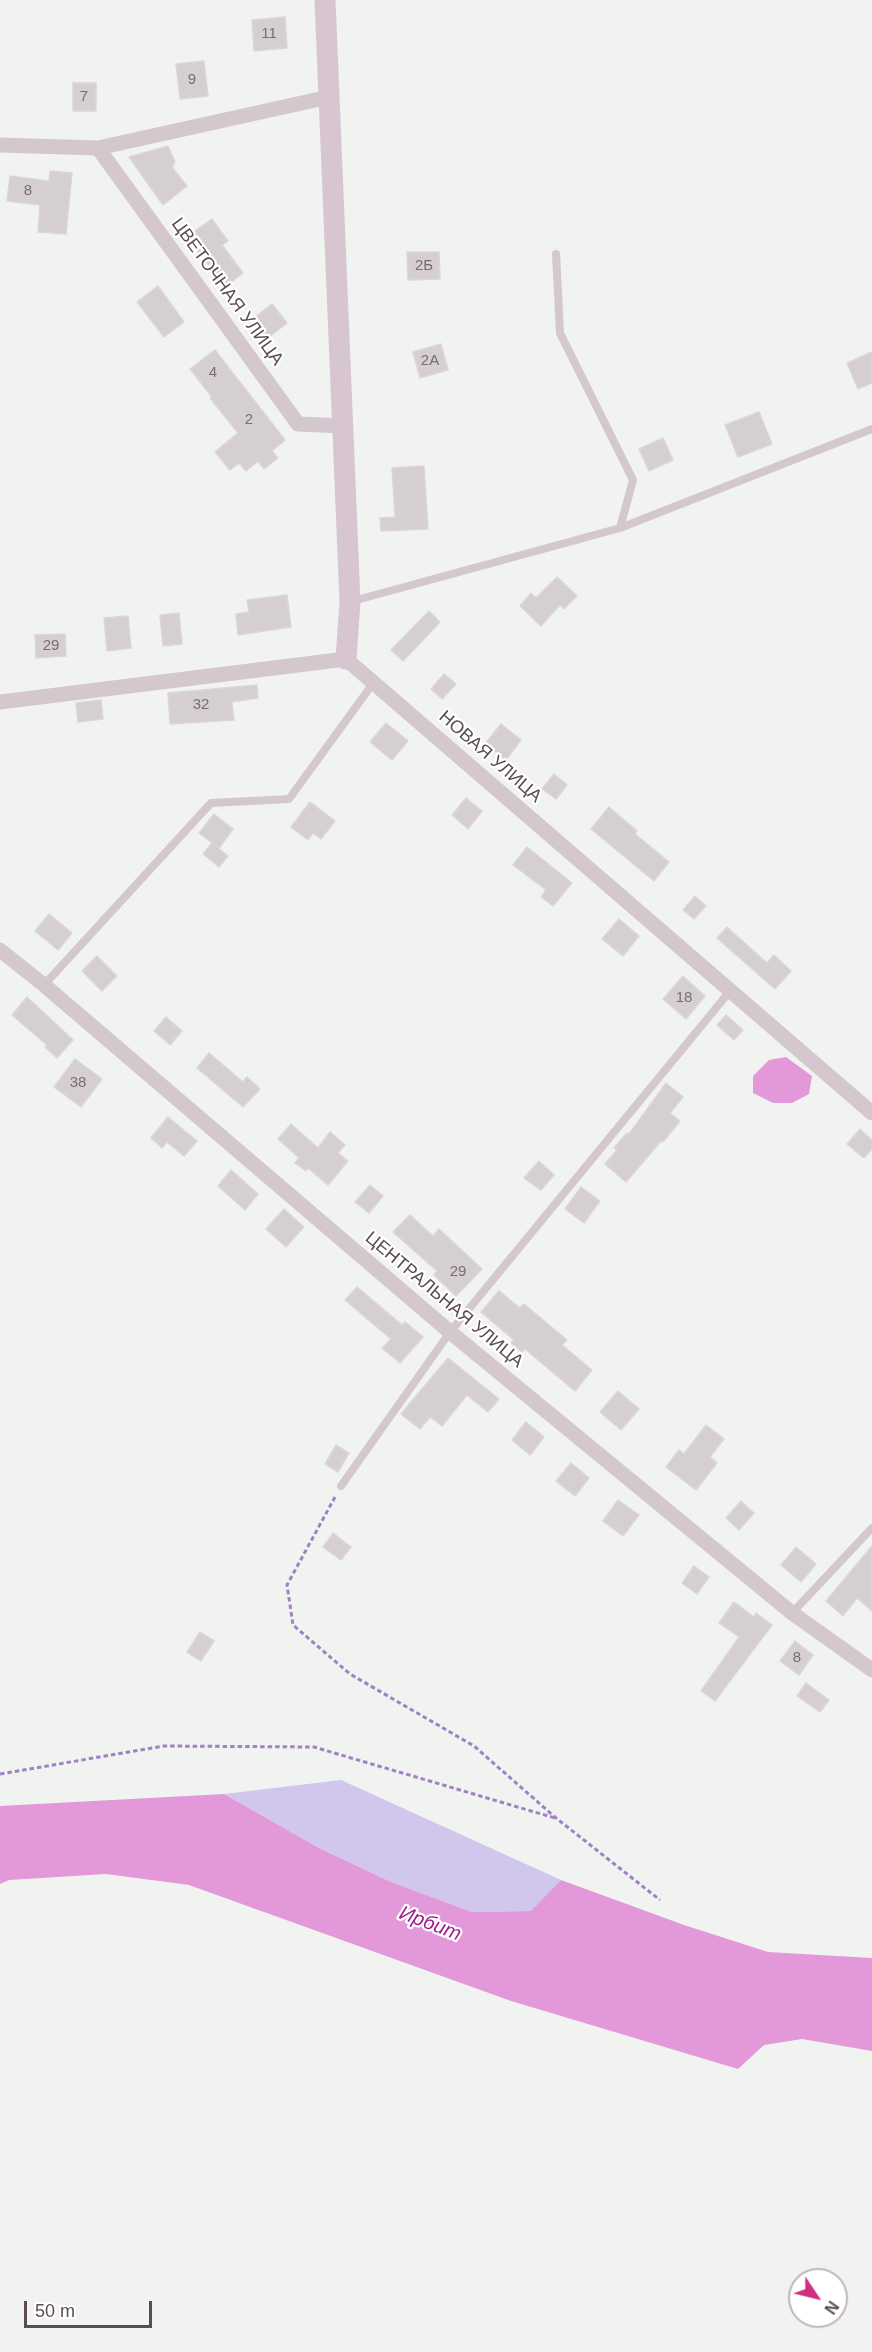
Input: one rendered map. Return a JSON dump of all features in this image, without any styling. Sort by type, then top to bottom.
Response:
[{"type":"street","points":[[0,702],[346,659],[350,602],[325,0]]},
{"type":"street","points":[[0,145],[98,148],[329,97]]},
{"type":"street","name":"ЦВЕТОЧНАЯ УЛИЦА","points":[[98,148],[298,423],[343,426]]},
{"type":"street","name":"НОВАЯ УЛИЦА","points":[[346,659],[872,1113]]},
{"type":"street","name":"ЦЕНТРАЛЬНАЯ УЛИЦА","points":[[0,950],[450,1332],[792,1613],[872,1670]]},
{"type":"lane","points":[[556,254],[560,333],[633,480],[620,528]]},
{"type":"lane","points":[[350,602],[620,528],[872,429]]},
{"type":"lane","points":[[44,985],[211,803],[289,799],[374,682]]},
{"type":"lane","points":[[340,1486],[450,1332],[730,991]]},
{"type":"lane","points":[[792,1613],[872,1528]]},
{"type":"path","points":[[340,1486],[287,1585],[293,1625],[350,1674],[474,1746],[556,1818],[660,1900]]},
{"type":"path","points":[[0,1774],[164,1746],[314,1747],[556,1818]]},
{"type":"shaded area","points":[[341,1780],[561,1880],[532,1911],[472,1912],[391,1882],[319,1848],[224,1794]]},
{"type":"water","points":[[786,1057],[812,1076],[809,1094],[792,1103],[773,1103],[753,1093],[753,1076],[769,1060]]},
{"type":"water","name":"Ирбит","points":[[224,1794],[319,1848],[391,1882],[472,1912],[531,1911],[561,1880],[684,1925],[768,1952],[872,1958],[872,2051],[802,2039],[764,2045],[738,2069],[511,2001],[189,1885],[106,1874],[9,1880],[0,1884],[0,1806]]},
{"type":"building","points":[[285,17],[287,48],[254,51],[252,20]]},
{"type":"building","points":[[204,61],[208,96],[180,99],[176,64]]},
{"type":"building","points":[[73,83],[96,83],[96,111],[73,111]]},
{"type":"building","points":[[168,146],[175,162],[172,167],[187,186],[163,205],[129,157]]},
{"type":"building","points":[[50,171],[72,173],[66,234],[38,232],[40,205],[7,201],[10,176],[49,181]]},
{"type":"building","points":[[212,219],[228,241],[222,245],[243,273],[226,286],[186,237]]},
{"type":"building","points":[[407,252],[439,252],[440,279],[408,280]]},
{"type":"building","points":[[158,286],[184,322],[164,337],[137,302]]},
{"type":"building","points":[[272,304],[287,323],[264,341],[249,322]]},
{"type":"building","points":[[441,344],[448,370],[420,378],[413,352]]},
{"type":"building","points":[[215,350],[285,440],[272,451],[278,458],[264,469],[258,461],[246,471],[239,463],[230,470],[215,452],[238,433],[190,369]]},
{"type":"building","points":[[872,352],[872,383],[858,389],[847,363]]},
{"type":"building","points":[[759,412],[772,444],[738,457],[725,425]]},
{"type":"building","points":[[663,438],[673,460],[649,471],[639,449]]},
{"type":"building","points":[[424,466],[428,529],[381,531],[380,518],[395,517],[392,468]]},
{"type":"building","points":[[557,577],[577,596],[564,609],[560,605],[541,626],[520,606],[531,593],[536,598]]},
{"type":"building","points":[[287,595],[291,627],[238,635],[236,614],[249,612],[247,600]]},
{"type":"building","points":[[429,611],[440,622],[403,661],[391,650]]},
{"type":"building","points":[[179,613],[182,644],[163,646],[160,615]]},
{"type":"building","points":[[128,616],[131,648],[107,651],[104,618]]},
{"type":"building","points":[[65,634],[66,656],[36,658],[35,635]]},
{"type":"building","points":[[444,674],[456,684],[442,699],[431,689]]},
{"type":"building","points":[[257,685],[258,698],[232,702],[234,720],[170,724],[168,693]]},
{"type":"building","points":[[101,700],[103,719],[78,722],[76,703]]},
{"type":"building","points":[[386,723],[408,741],[392,760],[370,742]]},
{"type":"building","points":[[501,724],[521,740],[506,760],[485,744]]},
{"type":"building","points":[[554,774],[567,785],[556,799],[542,789]]},
{"type":"building","points":[[466,798],[482,811],[468,829],[452,815]]},
{"type":"building","points":[[310,802],[335,821],[321,839],[313,833],[308,840],[291,827]]},
{"type":"building","points":[[609,807],[637,831],[635,834],[669,862],[654,881],[591,829]]},
{"type":"building","points":[[214,814],[233,829],[219,848],[199,833]]},
{"type":"building","points":[[212,843],[228,856],[219,867],[203,854]]},
{"type":"building","points":[[527,847],[572,883],[553,906],[541,897],[546,890],[513,865]]},
{"type":"building","points":[[695,896],[706,906],[694,919],[683,910]]},
{"type":"building","points":[[49,914],[72,933],[58,950],[35,931]]},
{"type":"building","points":[[619,919],[639,936],[623,956],[602,939]]},
{"type":"building","points":[[727,927],[767,963],[774,955],[791,971],[775,989],[717,938]]},
{"type":"building","points":[[97,956],[117,976],[102,991],[82,971]]},
{"type":"building","points":[[683,976],[705,996],[686,1019],[663,999]]},
{"type":"building","points":[[27,997],[73,1040],[57,1058],[45,1047],[47,1045],[12,1015]]},
{"type":"building","points":[[726,1015],[743,1030],[734,1040],[717,1025]]},
{"type":"building","points":[[166,1017],[182,1031],[170,1045],[154,1031]]},
{"type":"building","points":[[209,1053],[243,1082],[247,1077],[260,1089],[243,1107],[197,1068]]},
{"type":"building","points":[[75,1059],[102,1079],[81,1107],[54,1087]]},
{"type":"building","points":[[666,1083],[683,1097],[670,1113],[680,1121],[626,1182],[605,1164],[617,1150],[614,1148],[627,1133],[629,1134]]},
{"type":"building","points":[[168,1117],[197,1141],[184,1156],[167,1142],[162,1148],[151,1138]]},
{"type":"building","points":[[291,1124],[318,1148],[330,1132],[345,1145],[338,1153],[348,1161],[328,1185],[308,1168],[306,1171],[295,1163],[299,1158],[278,1139]]},
{"type":"building","points":[[860,1129],[872,1140],[872,1149],[864,1158],[847,1144]]},
{"type":"building","points":[[539,1161],[554,1175],[541,1190],[524,1178]]},
{"type":"building","points":[[231,1170],[258,1194],[245,1210],[218,1186]]},
{"type":"building","points":[[370,1185],[383,1196],[369,1213],[355,1202]]},
{"type":"building","points":[[581,1187],[600,1201],[584,1223],[565,1209]]},
{"type":"building","points":[[284,1209],[304,1227],[286,1247],[266,1229]]},
{"type":"building","points":[[410,1215],[433,1236],[439,1229],[482,1269],[456,1296],[434,1275],[437,1271],[393,1232]]},
{"type":"building","points":[[357,1287],[402,1325],[405,1322],[423,1337],[400,1363],[382,1348],[391,1339],[345,1300]]},
{"type":"building","points":[[499,1291],[520,1308],[524,1304],[567,1340],[562,1345],[592,1370],[575,1391],[525,1349],[522,1352],[511,1343],[514,1340],[481,1312]]},
{"type":"building","points":[[448,1358],[499,1399],[488,1412],[467,1395],[442,1426],[430,1417],[420,1429],[401,1414]]},
{"type":"building","points":[[618,1391],[639,1409],[621,1430],[600,1412]]},
{"type":"building","points":[[526,1422],[544,1437],[530,1455],[512,1440]]},
{"type":"building","points":[[706,1425],[724,1439],[710,1457],[717,1463],[696,1490],[666,1467],[679,1450],[684,1454]]},
{"type":"building","points":[[336,1445],[349,1453],[338,1472],[325,1464]]},
{"type":"building","points":[[571,1463],[589,1478],[575,1496],[556,1481]]},
{"type":"building","points":[[618,1500],[639,1515],[623,1536],[603,1521]]},
{"type":"building","points":[[741,1501],[754,1513],[739,1530],[726,1518]]},
{"type":"building","points":[[333,1533],[351,1547],[341,1560],[323,1547]]},
{"type":"building","points":[[872,1546],[872,1611],[857,1598],[843,1616],[826,1601]]},
{"type":"building","points":[[796,1547],[816,1564],[801,1582],[781,1565]]},
{"type":"building","points":[[694,1566],[709,1577],[697,1594],[682,1583]]},
{"type":"building","points":[[734,1602],[754,1617],[756,1613],[772,1625],[715,1701],[701,1691],[739,1637],[719,1623]]},
{"type":"building","points":[[200,1632],[214,1641],[201,1661],[187,1652]]},
{"type":"building","points":[[795,1641],[813,1655],[799,1675],[780,1661]]},
{"type":"building","points":[[806,1683],[829,1700],[820,1712],[797,1696]]}]
